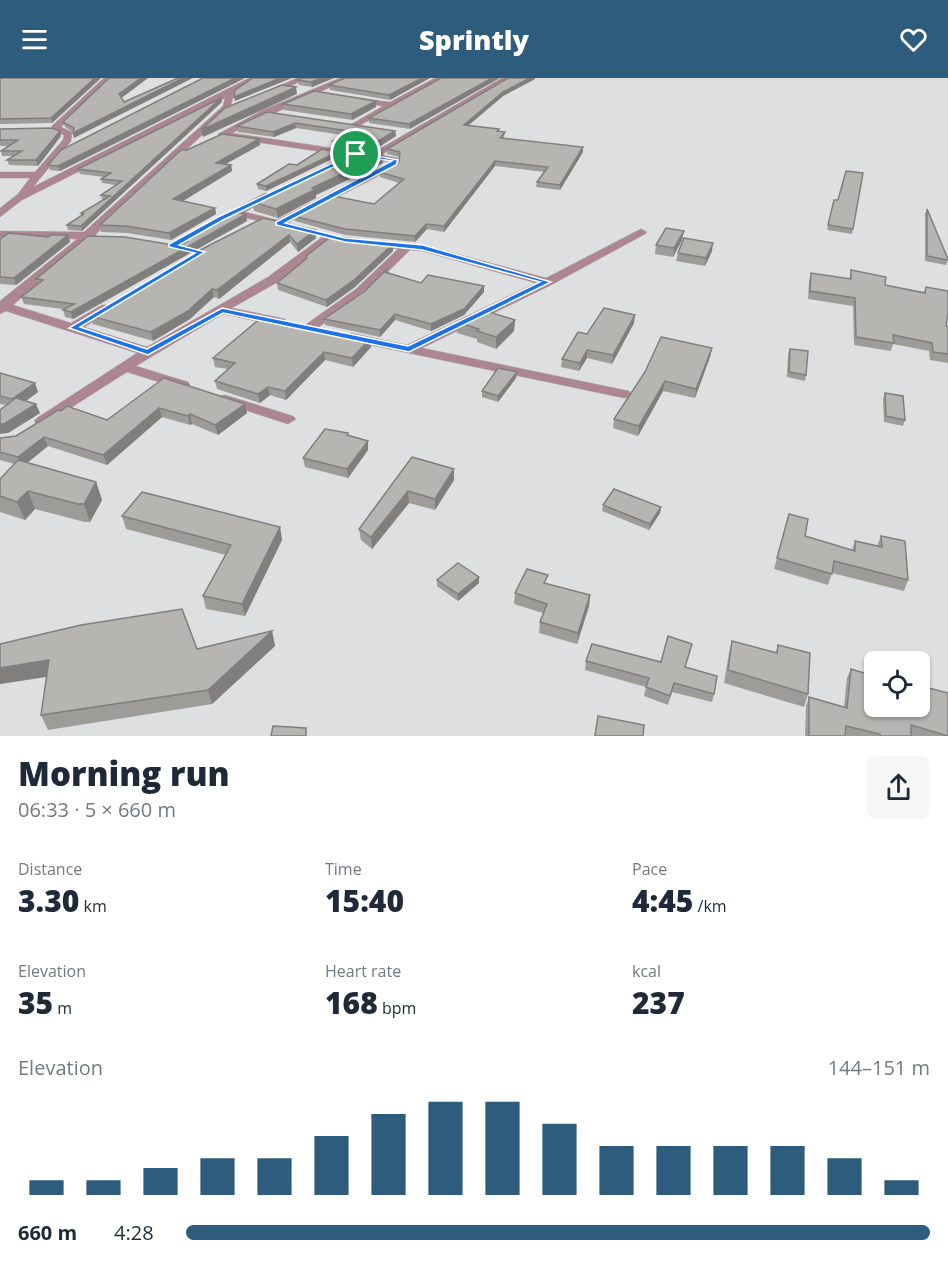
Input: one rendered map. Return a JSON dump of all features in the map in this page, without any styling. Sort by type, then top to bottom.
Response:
[{"type":"street","points":[[55,128],[108,78]]},
{"type":"street","points":[[18,198],[254,78]]},
{"type":"street","points":[[262,95],[304,78]]},
{"type":"street","points":[[212,138],[346,78]]},
{"type":"street","points":[[354,125],[441,78]]},
{"type":"street","points":[[373,156],[507,78]]},
{"type":"street","points":[[283,87],[334,96]]},
{"type":"street","points":[[2,307],[87,236],[221,112],[227,106],[230,92]]},
{"type":"street","points":[[346,98],[392,105]]},
{"type":"street","points":[[221,112],[241,104]]},
{"type":"street","points":[[266,112],[288,115]]},
{"type":"street","points":[[343,124],[366,127]]},
{"type":"street","points":[[0,214],[18,198],[67,141],[69,134],[55,128],[44,129]]},
{"type":"street","points":[[400,132],[412,134]]},
{"type":"street","points":[[223,134],[395,160],[394,164],[278,224]]},
{"type":"street","points":[[55,154],[76,143]]},
{"type":"street","points":[[170,158],[202,143]]},
{"type":"street","points":[[335,164],[356,154]]},
{"type":"street","points":[[0,175],[36,175]]},
{"type":"street","points":[[192,250],[166,245],[275,192]]},
{"type":"street","points":[[235,212],[298,229]]},
{"type":"street","points":[[242,230],[262,219]]},
{"type":"street","points":[[409,349],[547,282],[641,232]]},
{"type":"street","points":[[0,234],[107,237]]},
{"type":"street","points":[[32,428],[148,352],[272,280],[323,235],[345,240]]},
{"type":"street","points":[[363,242],[423,248],[547,282]]},
{"type":"street","points":[[308,328],[360,292],[408,246]]},
{"type":"street","points":[[73,328],[122,298]]},
{"type":"street","points":[[2,307],[148,352]]},
{"type":"street","points":[[222,310],[624,394]]},
{"type":"street","points":[[126,367],[288,419]]},
{"type":"building","points":[[0,78],[95,78],[51,118],[0,119]]},
{"type":"building","points":[[109,78],[141,78],[119,94],[124,102],[178,78],[183,78],[73,133],[74,128],[63,122]]},
{"type":"building","points":[[203,78],[235,78],[58,166],[48,165],[61,150]]},
{"type":"building","points":[[253,78],[280,78],[234,97],[235,90]]},
{"type":"building","points":[[322,78],[311,82],[298,80]]},
{"type":"building","points":[[345,78],[422,78],[389,95],[329,85]]},
{"type":"building","points":[[441,78],[492,78],[409,124],[369,118]]},
{"type":"building","points":[[508,78],[530,78],[503,92],[464,125],[499,129],[497,131],[505,132],[500,138],[583,147],[560,185],[537,182],[548,167],[495,161],[444,226],[426,224],[415,236],[345,229],[294,216],[333,196],[374,204],[404,179],[379,172],[399,161],[400,152],[387,149]]},
{"type":"building","points":[[282,85],[296,87],[201,130],[225,108]]},
{"type":"building","points":[[314,91],[376,101],[351,114],[283,104]]},
{"type":"building","points":[[221,98],[81,226],[67,225],[84,214],[81,213],[110,196],[101,195],[122,181],[101,179],[111,173],[78,169]]},
{"type":"building","points":[[267,112],[395,131],[370,146],[333,141],[348,131],[295,123],[273,132],[237,126]]},
{"type":"building","points":[[52,128],[60,131],[36,160],[7,160],[22,151],[1,151],[18,140],[0,140],[0,129]]},
{"type":"building","points":[[222,134],[259,139],[216,163],[231,165],[173,199],[215,208],[169,233],[126,226],[100,225],[181,150],[187,150]]},
{"type":"building","points":[[322,149],[338,152],[266,186],[257,184],[289,164],[297,165]]},
{"type":"building","points":[[357,151],[382,155],[312,188],[316,189],[276,209],[252,202]]},
{"type":"building","points":[[846,171],[863,173],[853,229],[828,225],[834,200],[838,200]]},
{"type":"building","points":[[927,209],[948,259],[948,260],[927,256]]},
{"type":"building","points":[[234,212],[246,214],[71,312],[63,310],[74,304],[21,297],[43,280],[36,279],[88,236],[125,237],[179,246],[188,241],[186,238]]},
{"type":"building","points":[[263,218],[315,230],[297,244],[289,235],[217,290],[212,289],[188,311],[151,332],[90,316],[204,248]]},
{"type":"building","points":[[666,228],[684,231],[674,248],[656,245]]},
{"type":"building","points":[[9,233],[48,237],[68,235],[14,278],[0,277],[0,239]]},
{"type":"building","points":[[332,236],[393,244],[354,280],[326,300],[277,283],[307,258],[306,256]]},
{"type":"building","points":[[684,238],[713,243],[706,258],[678,253]]},
{"type":"building","points":[[388,268],[385,272],[421,283],[428,275],[484,286],[464,309],[431,324],[395,314],[380,330],[324,319],[365,291]]},
{"type":"building","points":[[851,270],[886,277],[885,285],[925,293],[926,287],[948,291],[946,326],[948,326],[948,354],[933,352],[932,343],[893,335],[894,343],[856,337],[855,298],[810,291],[811,273],[851,279]]},
{"type":"building","points":[[604,308],[635,315],[613,355],[587,350],[580,363],[562,359],[578,332],[587,334]]},
{"type":"building","points":[[483,310],[515,320],[496,337],[457,322]]},
{"type":"building","points":[[262,317],[370,339],[352,358],[324,352],[285,391],[268,387],[258,394],[215,381],[235,363],[213,358]]},
{"type":"building","points":[[661,337],[712,348],[696,389],[665,381],[639,426],[614,419],[645,372]]},
{"type":"building","points":[[790,349],[808,351],[806,375],[789,372]]},
{"type":"building","points":[[498,368],[517,372],[498,396],[482,391]]},
{"type":"building","points":[[0,373],[35,383],[12,399],[0,396]]},
{"type":"building","points":[[164,378],[245,404],[215,425],[190,414],[188,416],[159,408],[103,455],[44,437],[18,457],[0,452],[0,438],[16,436],[67,406],[107,420]]},
{"type":"building","points":[[885,393],[903,396],[905,420],[886,416]]},
{"type":"building","points":[[16,398],[36,404],[4,424],[0,424],[0,410]]},
{"type":"building","points":[[325,429],[348,433],[347,435],[368,441],[347,469],[303,458]]},
{"type":"building","points":[[412,457],[454,469],[435,499],[408,491],[371,537],[359,529]]},
{"type":"building","points":[[18,460],[96,482],[84,504],[28,491],[17,502],[0,496],[0,479]]},
{"type":"building","points":[[614,489],[661,507],[650,524],[603,505]]},
{"type":"building","points":[[142,492],[280,527],[242,604],[203,596],[231,545],[122,516]]},
{"type":"building","points":[[789,514],[808,519],[805,536],[855,551],[855,541],[882,547],[881,536],[905,541],[908,580],[834,561],[832,574],[777,558]]},
{"type":"building","points":[[458,563],[479,577],[458,594],[437,580]]},
{"type":"building","points":[[527,569],[548,575],[544,583],[590,595],[578,633],[540,622],[547,604],[515,593]]},
{"type":"building","points":[[182,609],[197,649],[272,631],[208,690],[41,715],[49,660],[0,668],[0,644],[81,625]]},
{"type":"building","points":[[668,636],[692,644],[685,667],[717,676],[714,694],[674,683],[670,696],[646,687],[649,678],[586,661],[592,644],[661,662]]},
{"type":"building","points":[[732,641],[777,653],[778,645],[810,653],[808,694],[728,670]]},
{"type":"building","points":[[851,669],[864,673],[864,717],[930,717],[930,688],[948,693],[948,736],[911,725],[911,736],[880,736],[880,734],[846,726],[845,736],[809,736],[809,697],[847,708]]},
{"type":"building","points":[[598,716],[644,725],[643,736],[595,736]]},
{"type":"building","points":[[273,726],[306,728],[306,736],[271,736]]},
{"type":"route","points":[[356,154],[395,160],[394,164],[278,224],[345,240],[423,248],[547,282],[409,349],[222,310],[148,352],[73,328],[201,252],[172,246],[220,219],[356,154]]}]
